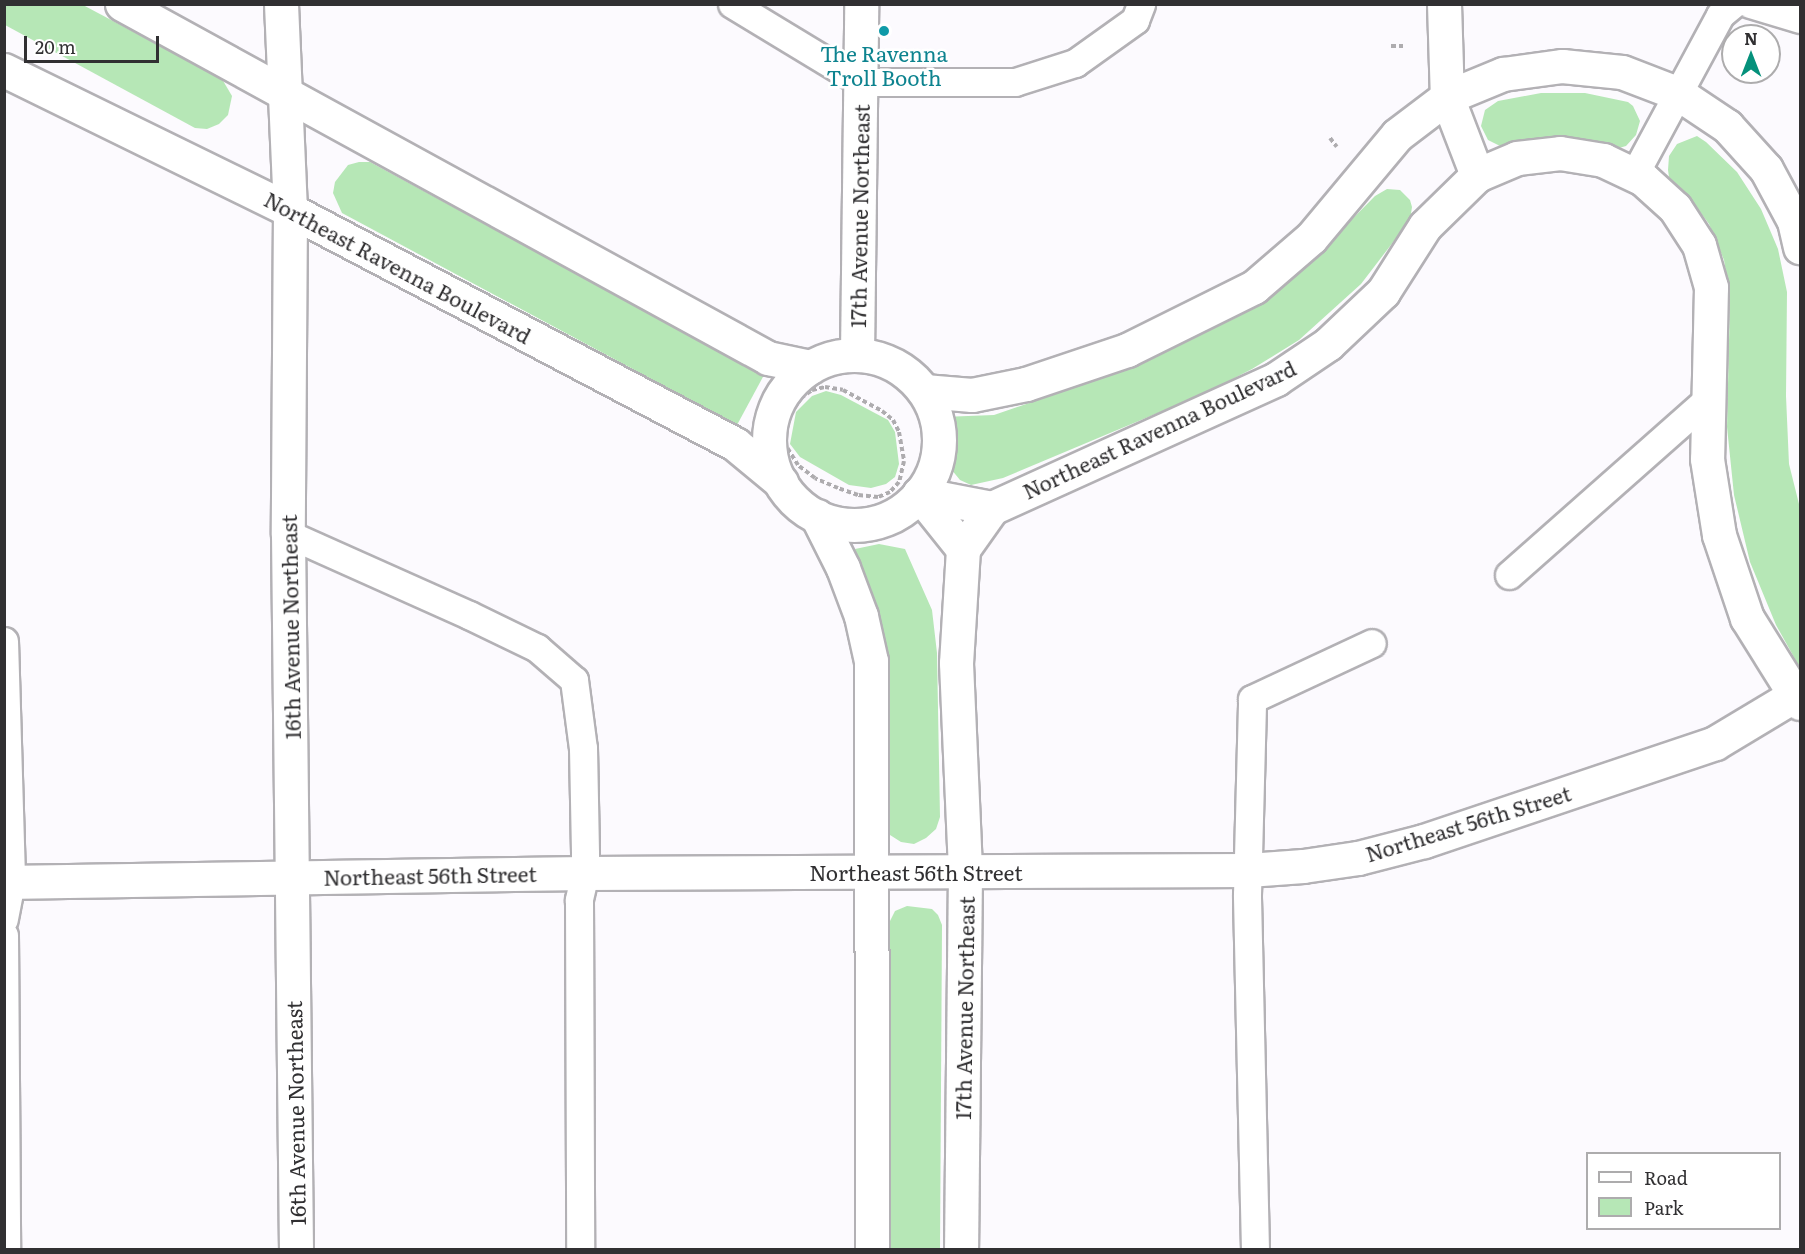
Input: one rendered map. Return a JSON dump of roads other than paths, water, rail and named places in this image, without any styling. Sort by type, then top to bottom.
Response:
[{"type":"street","points":[[122,4],[768,358],[810,367]]},
{"type":"street","name":"16th Avenue Northeast","points":[[281,4],[290,210],[288,534],[296,1250]]},
{"type":"street","name":"17th Avenue Northeast","points":[[857,355],[861,4]]},
{"type":"street","points":[[1444,4],[1447,97],[1477,175]]},
{"type":"street","points":[[924,391],[972,395],[1026,384],[1127,350],[1254,286],[1311,238],[1397,135],[1447,97],[1503,74],[1562,66],[1622,72],[1679,94],[1727,126],[1766,169],[1794,221],[1800,248]]},
{"type":"street","name":"Northeast Ravenna Boulevard","points":[[4,70],[290,210],[735,444],[781,482]]},
{"type":"street","name":"Northeast Ravenna Boulevard","points":[[992,508],[1276,378],[1328,344],[1383,292],[1425,226],[1477,175],[1517,158],[1560,153],[1603,160],[1642,179],[1675,208],[1699,245],[1711,286],[1707,459],[1719,535],[1729,572],[1747,618],[1798,699]]},
{"type":"street","points":[[857,355],[885,361],[909,375],[924,391],[934,411],[939,432],[938,455],[932,475],[919,494],[908,506],[896,513],[864,524],[832,522],[817,516],[798,503],[781,482],[770,451],[773,414],[792,381],[810,367],[832,358],[857,355]]},
{"type":"street","points":[[919,494],[992,508],[963,549],[919,494]]},
{"type":"street","points":[[817,516],[843,568],[861,616],[871,661],[872,1250]]},
{"type":"street","name":"17th Avenue Northeast","points":[[961,1250],[965,871],[956,663],[963,549]]},
{"type":"street","name":"Northeast 56th Street","points":[[8,882],[585,873],[1248,870],[1358,858],[1424,841],[1715,743],[1798,699]]},
{"type":"lane","points":[[732,4],[861,82],[1015,82],[1075,63],[1135,20],[1141,4]]},
{"type":"lane","points":[[1634,175],[1720,15],[1733,4]]},
{"type":"lane","points":[[1750,4],[1800,19]]},
{"type":"lane","points":[[1509,575],[1708,399]]},
{"type":"lane","points":[[288,534],[470,615],[537,648],[574,680],[583,748],[585,873],[579,900],[580,1250]]},
{"type":"lane","points":[[4,641],[8,882],[4,919]]},
{"type":"lane","points":[[1255,1250],[1248,870],[1252,699],[1372,643]]},
{"type":"lane","points":[[4,935],[6,1250]]},
{"type":"place","name":"The Ravenna Troll Booth","points":[[884,31]]}]
